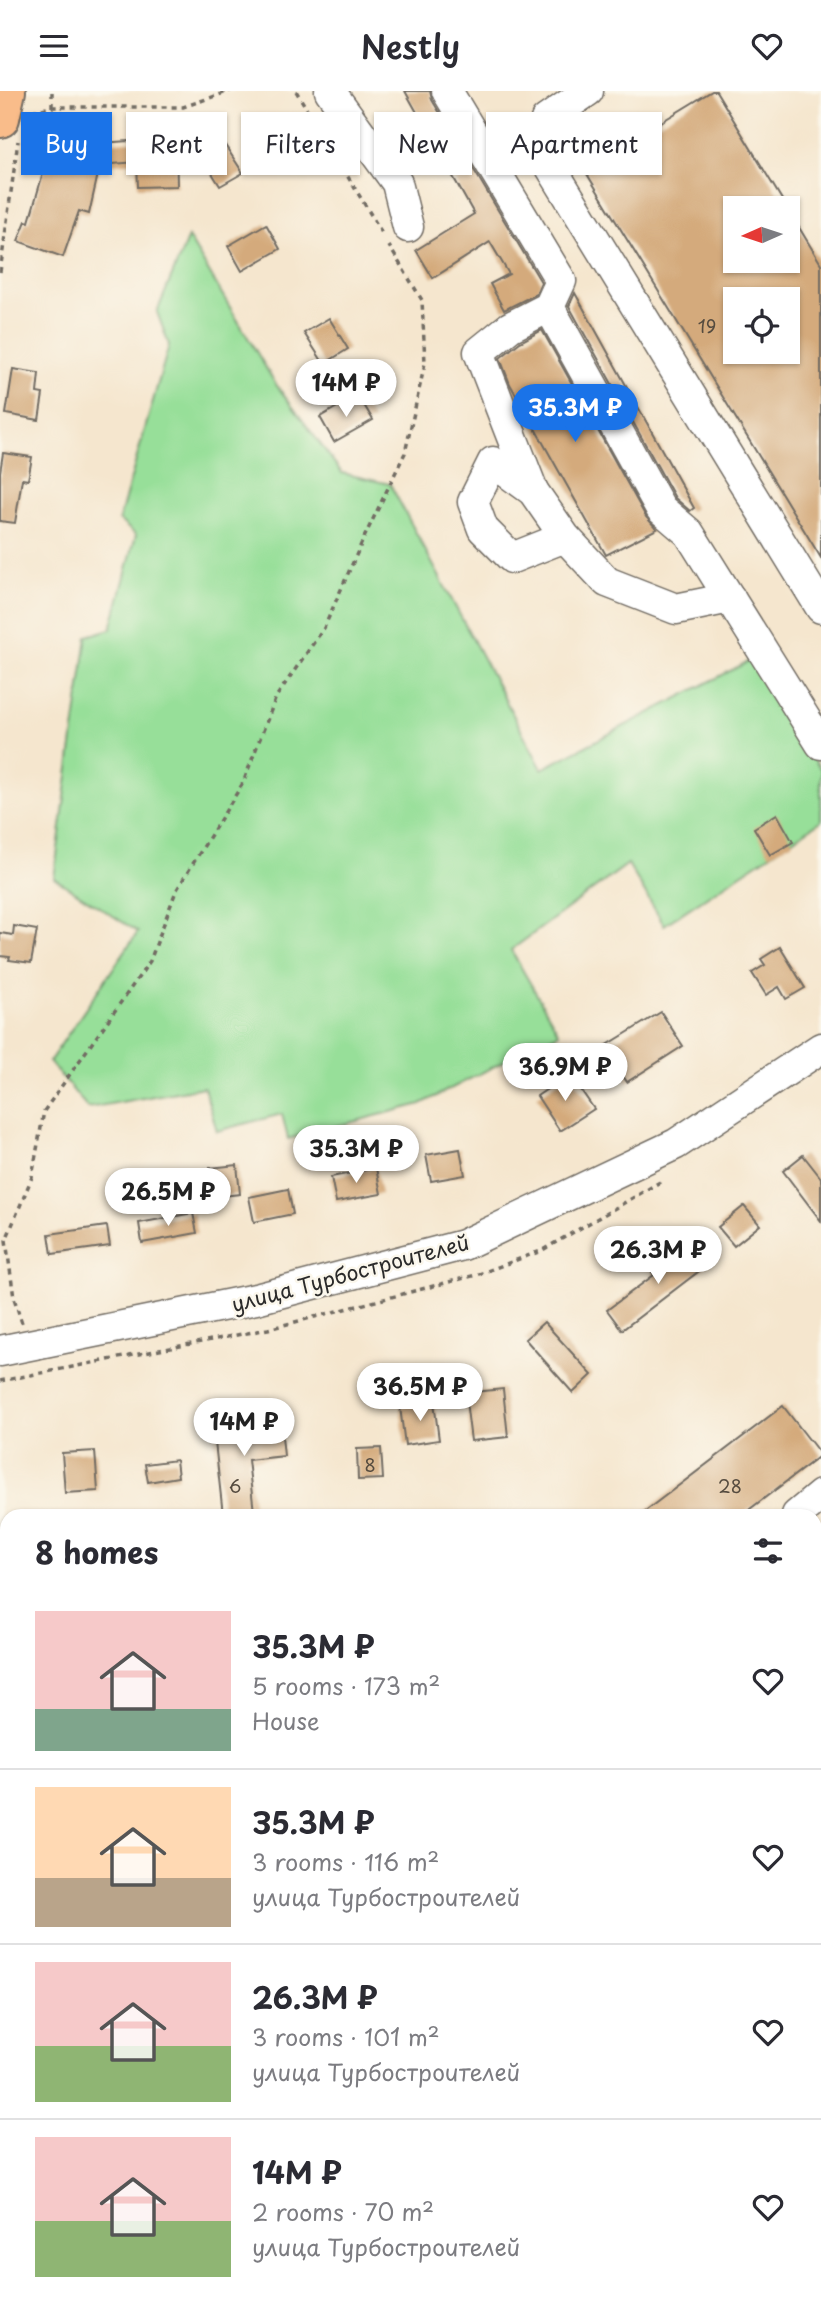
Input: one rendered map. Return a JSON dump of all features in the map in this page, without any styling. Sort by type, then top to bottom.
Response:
[{"type":"street","points":[[330,91],[397,183],[408,226]]},
{"type":"street","points":[[447,91],[561,281],[549,307],[510,327],[479,352],[533,491],[565,537],[607,582],[676,609],[730,598]]},
{"type":"street","points":[[588,91],[546,120],[550,166],[821,608]]},
{"type":"street","points":[[549,307],[661,509],[689,533],[821,744]]},
{"type":"street","points":[[533,491],[493,462],[472,502],[483,529],[512,558],[565,537]]},
{"type":"street","name":"улица Турбостроителей","points":[[0,1351],[256,1299],[464,1245],[676,1144],[821,1048]]},
{"type":"street","points":[[804,1509],[821,1495]]},
{"type":"path","points":[[52,91],[52,107]]},
{"type":"path","points":[[0,272],[9,113],[52,107],[183,107],[230,91]]},
{"type":"path","points":[[29,1345],[14,1298],[6,1240],[32,1177],[44,1111],[150,961],[176,891],[243,783],[276,697],[324,628],[405,453],[425,363],[422,300],[296,91]]},
{"type":"green space","points":[[188,237],[275,383],[342,473],[390,484],[542,769],[751,660],[821,770],[821,821],[664,925],[628,864],[511,950],[559,1033],[421,1104],[288,1139],[282,1114],[217,1131],[204,1087],[88,1108],[49,1062],[138,932],[54,878],[87,636],[111,629],[136,535],[119,520],[169,345],[157,312]]},
{"type":"building","points":[[405,91],[430,91],[439,112],[417,112]]},
{"type":"building","points":[[712,91],[716,91],[780,196],[723,196],[723,273],[800,273],[800,229],[821,264],[821,558],[588,175],[662,175],[662,121]]},
{"type":"building","points":[[126,141],[126,163],[112,164],[112,142]]},
{"type":"building","points":[[227,148],[241,174],[220,186],[213,175],[227,175]]},
{"type":"building","points":[[472,167],[541,282],[536,294],[504,310],[490,284],[509,274],[490,242],[433,278],[416,250],[474,214],[452,175],[472,175]]},
{"type":"building","points":[[43,175],[98,175],[89,214],[79,211],[63,257],[18,241],[26,221],[29,222]]},
{"type":"building","points":[[138,175],[177,175],[177,186],[138,187]]},
{"type":"building","points":[[266,224],[280,249],[242,271],[228,246]]},
{"type":"building","points":[[575,293],[694,508],[690,511],[675,498],[569,306]]},
{"type":"building","points":[[329,318],[348,349],[324,364],[304,333]]},
{"type":"building","points":[[542,330],[646,517],[657,529],[606,555],[510,384],[500,358],[520,342]]},
{"type":"building","points":[[13,369],[39,373],[37,393],[43,394],[39,420],[6,414]]},
{"type":"building","points":[[358,395],[373,420],[334,442],[320,417]]},
{"type":"building","points":[[3,453],[32,457],[28,480],[22,479],[15,523],[0,521],[0,472]]},
{"type":"building","points":[[777,814],[793,842],[770,855],[754,828]]},
{"type":"building","points":[[14,926],[37,930],[31,963],[0,956],[0,933],[13,935]]},
{"type":"building","points":[[780,947],[805,988],[786,999],[779,987],[766,995],[752,973],[765,965],[761,959]]},
{"type":"building","points":[[661,1012],[683,1046],[627,1082],[604,1047]]},
{"type":"building","points":[[570,1074],[594,1109],[560,1131],[537,1096]]},
{"type":"building","points":[[460,1149],[465,1175],[431,1181],[426,1155]]},
{"type":"building","points":[[803,1155],[821,1178],[821,1221],[783,1171]]},
{"type":"building","points":[[237,1165],[240,1194],[213,1197],[210,1168]]},
{"type":"building","points":[[376,1168],[381,1194],[336,1202],[331,1177]]},
{"type":"building","points":[[288,1189],[293,1214],[254,1222],[249,1197]]},
{"type":"building","points":[[744,1206],[760,1225],[734,1246],[718,1227]]},
{"type":"building","points":[[193,1213],[197,1233],[142,1243],[139,1223]]},
{"type":"building","points":[[107,1226],[110,1246],[52,1254],[49,1234]]},
{"type":"building","points":[[685,1246],[692,1246],[707,1265],[622,1330],[607,1310],[654,1275],[652,1272]]},
{"type":"building","points":[[544,1322],[592,1375],[573,1393],[525,1339]]},
{"type":"building","points":[[503,1389],[508,1437],[471,1441],[465,1393]]},
{"type":"building","points":[[434,1402],[439,1440],[405,1445],[400,1407]]},
{"type":"building","points":[[783,1406],[821,1455],[750,1509],[648,1509]]},
{"type":"building","points":[[280,1416],[284,1456],[248,1460],[254,1509],[222,1509],[213,1424]]},
{"type":"building","points":[[381,1448],[383,1479],[358,1480],[357,1449]]},
{"type":"building","points":[[95,1451],[98,1491],[65,1493],[62,1453]]},
{"type":"building","points":[[176,1460],[178,1477],[148,1482],[145,1464]]}]
